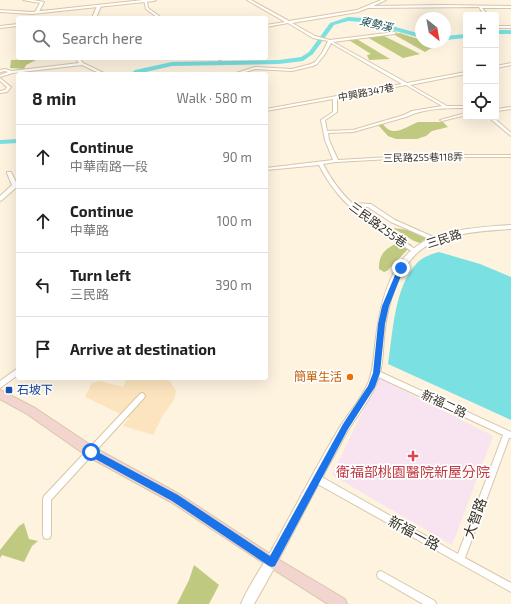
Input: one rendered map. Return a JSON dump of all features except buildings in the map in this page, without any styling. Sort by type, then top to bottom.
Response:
[{"type":"main road","points":[[0,394],[31,411],[91,452],[175,498],[272,562],[340,604]]},
{"type":"street","points":[[25,0],[42,2],[37,12]]},
{"type":"street","points":[[0,11],[37,12],[154,0]]},
{"type":"street","points":[[249,0],[315,38],[329,41],[445,106]]},
{"type":"street","points":[[368,8],[384,0]]},
{"type":"street","points":[[445,0],[450,6]]},
{"type":"street","points":[[145,1],[147,8],[157,16]]},
{"type":"street","points":[[95,16],[99,6]]},
{"type":"street","points":[[268,26],[368,8],[450,6],[511,7]]},
{"type":"street","points":[[480,7],[484,12]]},
{"type":"street","points":[[0,27],[16,25]]},
{"type":"street","points":[[499,27],[511,27]]},
{"type":"street","points":[[329,41],[394,33]]},
{"type":"street","points":[[242,72],[255,68],[292,70],[312,65],[324,53],[329,41]]},
{"type":"street","points":[[79,60],[82,64],[100,72]]},
{"type":"street","points":[[0,92],[6,91],[9,87],[0,77],[12,72],[82,64]]},
{"type":"street","points":[[499,66],[511,64]]},
{"type":"street","points":[[0,71],[5,70],[12,72]]},
{"type":"street","name":"中興路347巷","points":[[268,110],[463,74]]},
{"type":"street","points":[[335,98],[335,112],[323,120],[327,140],[336,161]]},
{"type":"street","points":[[325,132],[353,131],[405,116],[413,112],[445,106],[463,107]]},
{"type":"street","points":[[499,110],[511,108]]},
{"type":"street","points":[[442,120],[463,115]]},
{"type":"street","points":[[494,120],[511,134]]},
{"type":"street","name":"三民路255巷118弄","points":[[320,163],[444,155],[511,156]]},
{"type":"street","points":[[268,169],[320,163]]},
{"type":"street","name":"三民路255巷","points":[[320,163],[327,178],[344,200],[362,215],[415,251]]},
{"type":"street","points":[[0,199],[16,184],[8,173]]},
{"type":"street","points":[[351,205],[369,205],[393,221],[436,240]]},
{"type":"street","name":"三民路","points":[[247,604],[272,562],[345,427],[371,387],[376,373],[382,324],[386,306],[397,276],[415,251],[436,240],[463,232],[511,226]]},
{"type":"street","points":[[0,385],[16,373]]},
{"type":"street","name":"新福二路","points":[[376,373],[509,434]]},
{"type":"street","points":[[47,535],[47,499],[142,396]]},
{"type":"street","name":"大智路","points":[[461,558],[509,434]]},
{"type":"street","name":"新福一路","points":[[316,479],[381,516],[461,558],[511,588]]},
{"type":"street","points":[[381,575],[432,604]]},
{"type":"shaded area","name":"衛福部桃園醫院新屋分院","points":[[379,378],[493,436],[452,545],[332,475]]},
{"type":"shaded area","points":[[126,380],[170,381],[176,391],[174,400],[163,415],[153,435],[123,426],[129,418],[85,397],[92,383],[100,381],[123,387]]},
{"type":"green space","points":[[400,33],[415,38],[415,46],[393,34]]},
{"type":"green space","points":[[384,36],[420,54],[403,58],[367,37]]},
{"type":"green space","points":[[355,38],[390,59],[369,60],[367,55],[371,54],[347,39]]},
{"type":"green space","points":[[418,48],[432,48],[425,52]]},
{"type":"green space","points":[[11,60],[36,60],[26,65],[24,69],[10,68]]},
{"type":"green space","points":[[418,122],[443,122],[448,127],[432,131],[426,136],[417,139],[396,139],[388,136],[378,125],[383,124],[391,131],[396,131]]},
{"type":"green space","points":[[393,228],[417,231],[428,237],[420,243]]},
{"type":"green space","points":[[403,241],[412,245],[387,271],[384,272],[379,269],[380,258],[385,250]]},
{"type":"green space","points":[[24,523],[29,539],[38,541],[32,546],[24,562],[2,555],[0,558],[0,550],[19,526]]},
{"type":"green space","points":[[194,565],[219,585],[209,604],[177,604],[189,580]]},
{"type":"water","points":[[439,252],[480,264],[511,277],[511,420],[388,364],[393,325],[403,285],[409,273],[417,263],[427,256]]},
{"type":"waterway","name":"東勢溪","points":[[136,72],[172,64],[279,62],[303,59],[311,53],[332,24],[348,19],[363,20],[415,34]]},
{"type":"waterway","name":"東勢溪","points":[[499,32],[511,32]]},
{"type":"waterway","name":"東勢溪","points":[[451,37],[463,36]]},
{"type":"waterway","name":"東勢溪","points":[[0,142],[16,141]]},
{"type":"place","name":"簡單生活","points":[[350,377]]},
{"type":"place","name":"石坡下","points":[[9,390]]},
{"type":"place","name":"衛福部桃園醫院新屋分院","points":[[413,456]]},
{"type":"route","points":[[91,452],[175,498],[272,562],[345,427],[371,387],[376,373],[382,324],[386,306],[401,268]]}]
